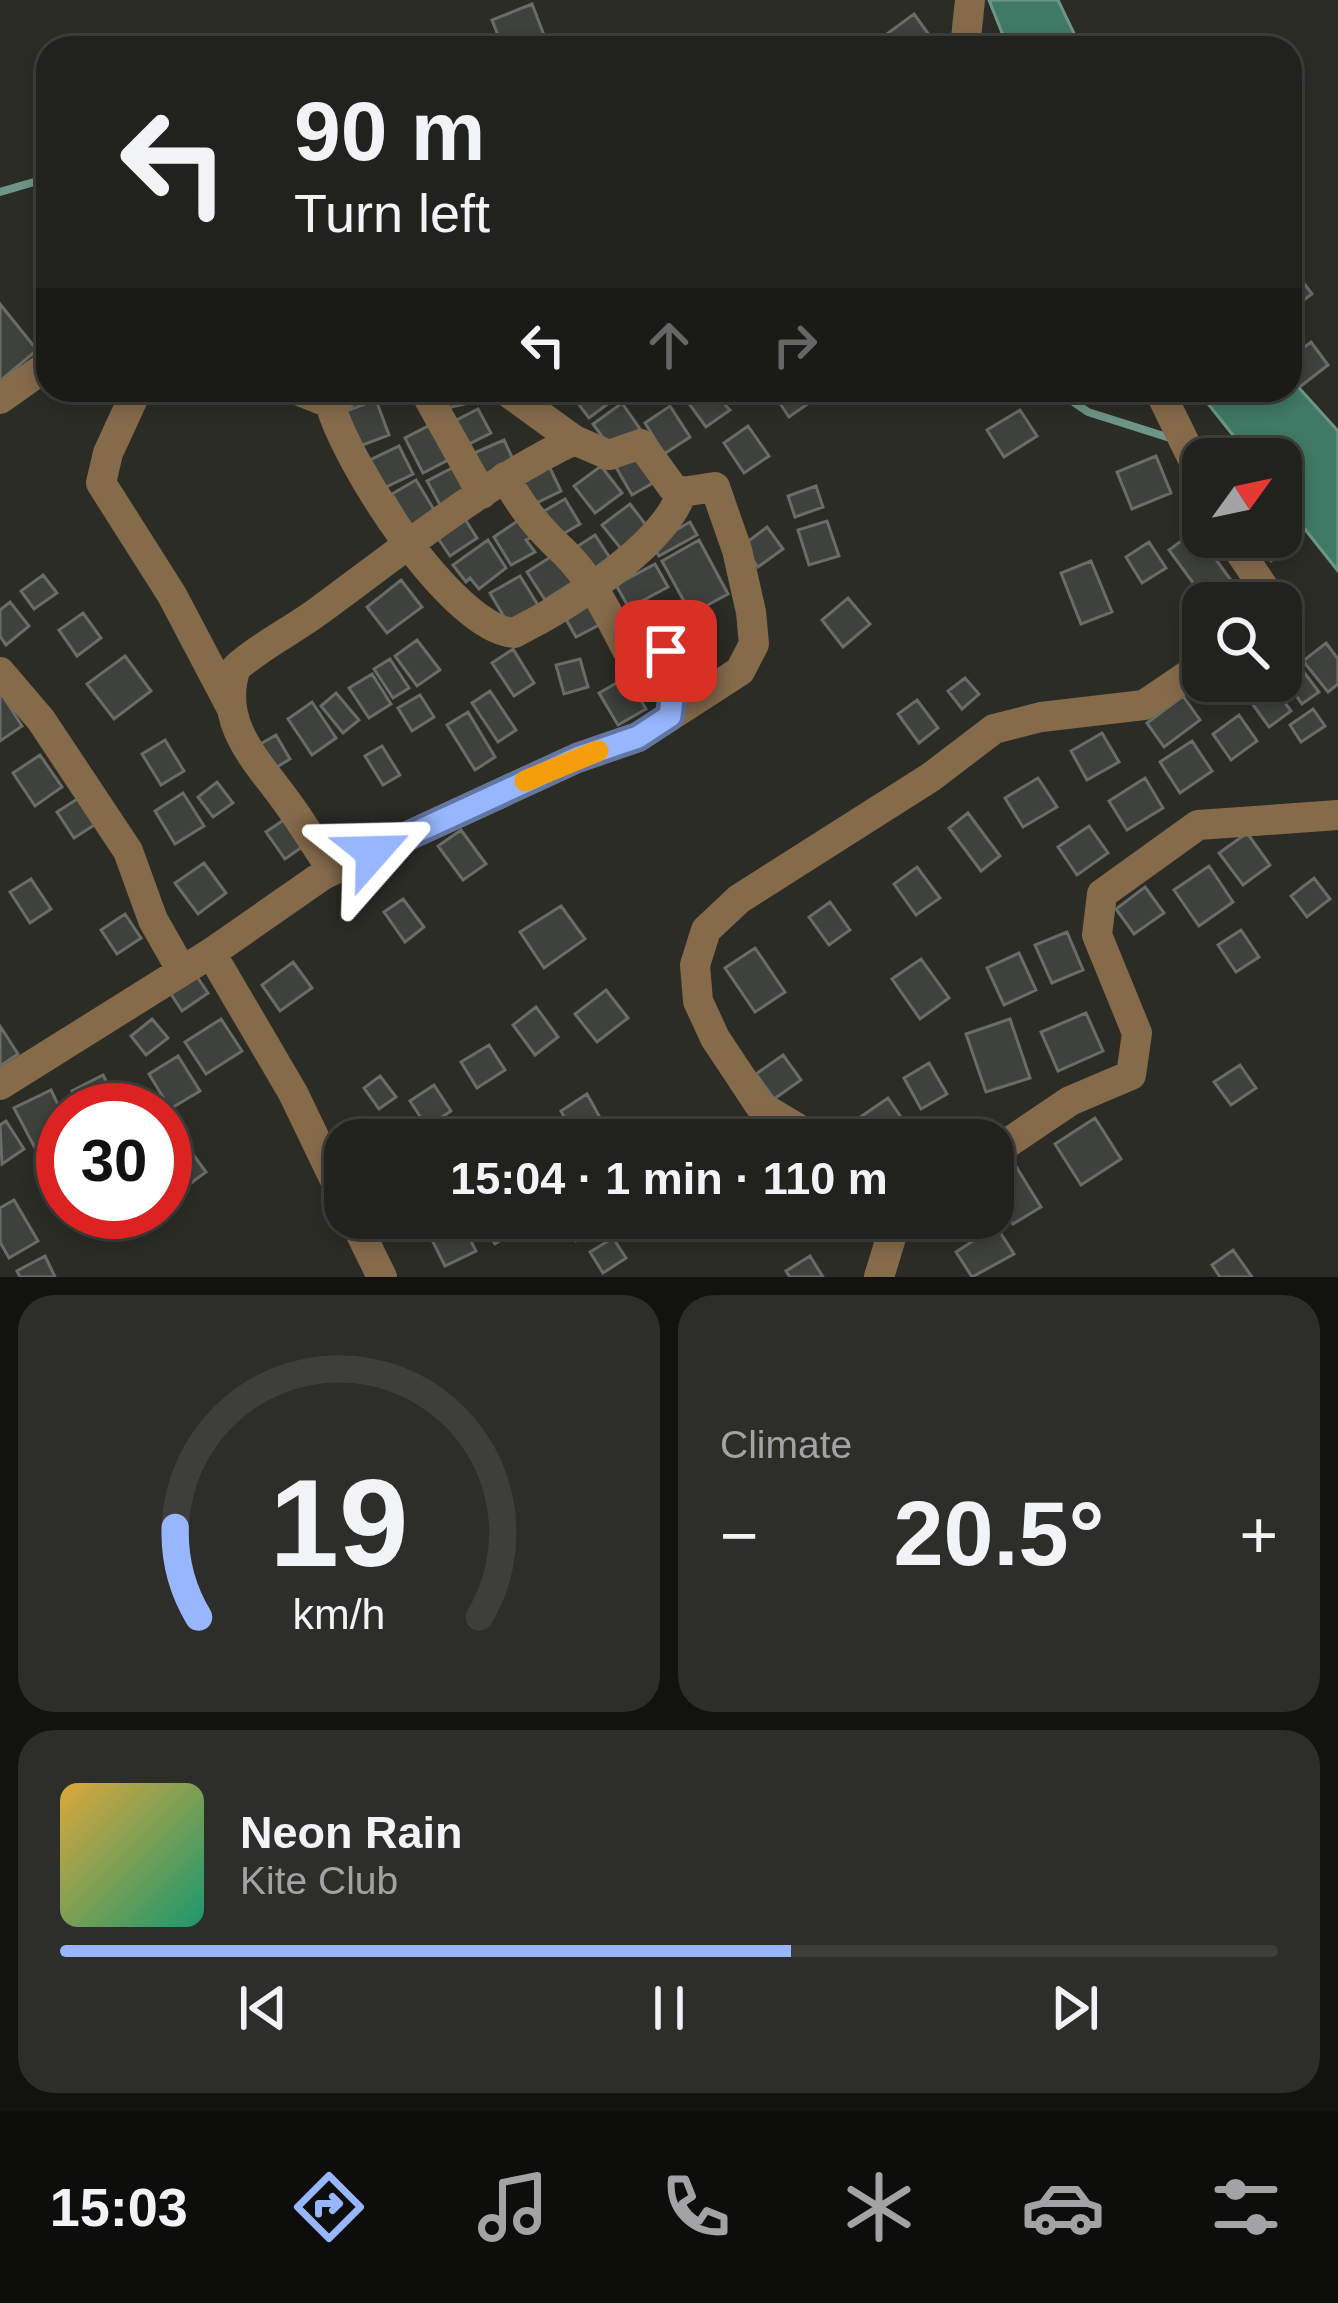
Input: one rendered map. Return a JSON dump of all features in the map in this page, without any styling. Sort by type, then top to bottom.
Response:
[{"type":"street","points":[[966,36],[970,0]]},
{"type":"street","points":[[0,399],[36,374]]},
{"type":"street","points":[[131,402],[108,453],[101,483],[172,595],[232,709],[251,758],[288,803],[332,871]]},
{"type":"street","points":[[341,402],[348,450],[406,542],[442,583],[499,632],[514,633],[591,589],[674,515],[682,491]]},
{"type":"street","points":[[433,402],[494,486],[523,509],[591,589],[627,650],[636,656],[666,651],[675,676],[670,716]]},
{"type":"street","points":[[0,1085],[332,871],[577,758],[638,737],[740,671],[754,644],[737,550],[715,487],[673,488],[641,443],[609,455],[574,440],[522,402]]},
{"type":"street","points":[[1165,402],[1184,438]]},
{"type":"street","points":[[232,709],[229,687],[236,668],[406,542],[574,440]]},
{"type":"street","points":[[0,672],[41,720],[128,850],[153,920],[182,971]]},
{"type":"street","points":[[782,1119],[760,1106],[715,1038],[698,1001],[695,965],[706,930],[739,899],[931,777],[994,729],[1041,717],[1078,717],[1144,705],[1182,679]]},
{"type":"street","points":[[1014,1139],[1070,1101],[1131,1076],[1137,1034],[1097,935],[1102,894],[1198,825],[1338,815]]},
{"type":"street","points":[[211,953],[293,1093],[324,1157]]},
{"type":"street","points":[[363,1239],[382,1277]]},
{"type":"street","points":[[878,1277],[890,1239]]},
{"type":"shaded area","points":[[989,0],[1058,0],[1075,36],[1003,36]]},
{"type":"shaded area","points":[[1302,391],[1338,431],[1338,571],[1302,526],[1302,438],[1235,438],[1207,402],[1302,402]]},
{"type":"building","points":[[532,4],[544,36],[498,36],[492,20]]},
{"type":"building","points":[[914,14],[930,36],[884,36]]},
{"type":"building","points":[[1302,281],[1312,294],[1302,301]]},
{"type":"building","points":[[0,304],[36,351],[0,381]]},
{"type":"building","points":[[1311,342],[1328,365],[1302,385],[1302,349]]},
{"type":"building","points":[[377,402],[389,435],[360,446],[346,411]]},
{"type":"building","points":[[442,402],[474,402],[443,409]]},
{"type":"building","points":[[577,402],[610,402],[589,418]]},
{"type":"building","points":[[722,402],[730,410],[706,427],[690,405]]},
{"type":"building","points":[[779,402],[811,402],[789,417]]},
{"type":"building","points":[[622,403],[640,429],[612,450],[593,424]]},
{"type":"building","points":[[670,406],[690,437],[664,454],[645,423]]},
{"type":"building","points":[[478,409],[491,433],[461,448],[449,424]]},
{"type":"building","points":[[1020,410],[1037,436],[1004,457],[987,430]]},
{"type":"building","points":[[434,423],[452,458],[423,473],[405,438]]},
{"type":"building","points":[[748,426],[769,456],[744,473],[724,443]]},
{"type":"building","points":[[504,440],[516,466],[486,478],[474,453]]},
{"type":"building","points":[[399,446],[413,474],[384,488],[370,460]]},
{"type":"building","points":[[640,447],[658,480],[632,495],[613,462]]},
{"type":"building","points":[[1156,456],[1171,493],[1132,509],[1117,472]]},
{"type":"building","points":[[546,460],[561,491],[528,507],[511,478]]},
{"type":"building","points":[[458,465],[474,496],[444,512],[427,481]]},
{"type":"building","points":[[601,466],[622,493],[595,513],[574,486]]},
{"type":"building","points":[[416,480],[436,513],[412,527],[392,494]]},
{"type":"building","points":[[816,486],[823,507],[795,517],[788,496]]},
{"type":"building","points":[[565,499],[580,524],[554,539],[539,514]]},
{"type":"building","points":[[630,504],[649,529],[622,550],[602,525]]},
{"type":"building","points":[[463,516],[477,538],[450,556],[435,534]]},
{"type":"building","points":[[525,516],[536,535],[526,540],[535,552],[511,565],[494,537]]},
{"type":"building","points":[[827,521],[839,556],[809,565],[798,530]]},
{"type":"building","points":[[690,522],[697,535],[659,556],[652,544]]},
{"type":"building","points":[[767,527],[783,549],[758,567],[742,546]]},
{"type":"building","points":[[595,535],[610,558],[588,574],[572,550]]},
{"type":"building","points":[[488,540],[506,568],[479,589],[470,578],[466,582],[453,565]]},
{"type":"building","points":[[699,540],[728,594],[691,614],[662,561]]},
{"type":"building","points":[[1182,540],[1182,558],[1215,558],[1232,582],[1192,582],[1169,550]]},
{"type":"building","points":[[1149,542],[1166,568],[1142,583],[1126,557]]},
{"type":"building","points":[[557,553],[575,581],[545,600],[527,572]]},
{"type":"building","points":[[1091,561],[1112,612],[1081,624],[1061,573]]},
{"type":"building","points":[[655,564],[668,587],[629,608],[616,585]]},
{"type":"building","points":[[43,575],[57,593],[34,609],[21,591]]},
{"type":"building","points":[[520,576],[541,610],[510,627],[490,593]]},
{"type":"building","points":[[401,580],[422,607],[387,633],[367,607]]},
{"type":"building","points":[[848,598],[870,624],[843,647],[822,620]]},
{"type":"building","points":[[589,599],[603,623],[576,637],[563,614]]},
{"type":"building","points":[[10,602],[29,626],[6,645],[0,636],[0,610]]},
{"type":"building","points":[[83,613],[101,638],[77,656],[59,630]]},
{"type":"building","points":[[417,640],[440,670],[417,686],[395,656]]},
{"type":"building","points":[[1326,643],[1338,659],[1338,684],[1328,692],[1303,661]]},
{"type":"building","points":[[513,649],[534,683],[514,696],[492,663]]},
{"type":"building","points":[[125,656],[151,691],[114,719],[87,684]]},
{"type":"building","points":[[390,659],[409,688],[393,698],[374,669]]},
{"type":"building","points":[[580,659],[588,687],[564,694],[556,665]]},
{"type":"building","points":[[1302,670],[1319,692],[1301,702]]},
{"type":"building","points":[[372,674],[391,704],[369,718],[349,688]]},
{"type":"building","points":[[627,677],[646,709],[618,725],[599,693]]},
{"type":"building","points":[[965,678],[979,694],[962,709],[948,691]]},
{"type":"building","points":[[490,691],[516,730],[498,742],[472,703]]},
{"type":"building","points":[[336,693],[359,720],[343,733],[321,706]]},
{"type":"building","points":[[0,694],[22,726],[0,741]]},
{"type":"building","points":[[420,695],[434,717],[412,731],[398,708]]},
{"type":"building","points":[[1182,697],[1200,720],[1164,747],[1147,723]]},
{"type":"building","points":[[917,700],[938,728],[919,743],[898,714]]},
{"type":"building","points":[[312,702],[336,738],[312,755],[288,719]]},
{"type":"building","points":[[1251,702],[1285,702],[1291,711],[1269,727]]},
{"type":"building","points":[[1313,709],[1325,726],[1301,742],[1290,725]]},
{"type":"building","points":[[468,712],[495,757],[475,770],[447,725]]},
{"type":"building","points":[[1239,715],[1257,741],[1231,760],[1213,734]]},
{"type":"building","points":[[1102,733],[1119,762],[1087,780],[1071,751]]},
{"type":"building","points":[[276,735],[290,759],[267,773],[252,749]]},
{"type":"building","points":[[165,740],[184,771],[161,785],[142,754]]},
{"type":"building","points":[[1192,741],[1212,771],[1180,793],[1160,762]]},
{"type":"building","points":[[382,746],[400,775],[383,785],[365,756]]},
{"type":"building","points":[[40,755],[62,787],[35,806],[13,773]]},
{"type":"building","points":[[1038,778],[1057,807],[1023,827],[1005,798]]},
{"type":"building","points":[[1145,778],[1163,808],[1127,830],[1109,801]]},
{"type":"building","points":[[217,782],[233,803],[213,817],[198,797]]},
{"type":"building","points":[[183,793],[204,826],[175,844],[155,811]]},
{"type":"building","points":[[82,796],[99,822],[74,838],[57,812]]},
{"type":"building","points":[[968,813],[1000,856],[981,871],[949,828]]},
{"type":"building","points":[[291,815],[309,842],[285,859],[266,832]]},
{"type":"building","points":[[1089,826],[1108,853],[1077,875],[1058,847]]},
{"type":"building","points":[[461,830],[486,864],[463,880],[438,846]]},
{"type":"building","points":[[1247,833],[1270,865],[1243,885],[1219,853]]},
{"type":"building","points":[[204,863],[226,893],[198,914],[175,883]]},
{"type":"building","points":[[1209,866],[1233,902],[1199,926],[1174,890]]},
{"type":"building","points":[[917,867],[940,898],[916,915],[894,884]]},
{"type":"building","points":[[1314,878],[1330,899],[1307,917],[1291,896]]},
{"type":"building","points":[[31,879],[51,909],[30,923],[10,892]]},
{"type":"building","points":[[1145,887],[1164,913],[1134,934],[1116,909]]},
{"type":"building","points":[[403,899],[424,927],[405,942],[384,912]]},
{"type":"building","points":[[830,902],[850,930],[829,945],[809,917]]},
{"type":"building","points":[[561,906],[585,939],[544,968],[520,932]]},
{"type":"building","points":[[125,914],[141,938],[117,954],[101,930]]},
{"type":"building","points":[[1241,930],[1259,957],[1236,972],[1218,945]]},
{"type":"building","points":[[1067,932],[1083,970],[1052,983],[1035,945]]},
{"type":"building","points":[[755,948],[785,992],[755,1012],[725,968]]},
{"type":"building","points":[[1019,953],[1036,990],[1004,1005],[987,968]]},
{"type":"building","points":[[921,959],[949,998],[920,1019],[892,979]]},
{"type":"building","points":[[293,962],[312,988],[280,1011],[262,985]]},
{"type":"building","points":[[191,968],[208,993],[182,1011],[165,985]]},
{"type":"building","points":[[606,990],[628,1018],[597,1042],[575,1014]]},
{"type":"building","points":[[536,1007],[558,1037],[535,1055],[513,1025]]},
{"type":"building","points":[[1086,1013],[1103,1051],[1058,1071],[1041,1032]]},
{"type":"building","points":[[152,1019],[168,1038],[146,1055],[131,1036]]},
{"type":"building","points":[[221,1019],[242,1051],[206,1074],[185,1042]]},
{"type":"building","points":[[1010,1019],[1030,1078],[986,1092],[966,1034]]},
{"type":"building","points":[[0,1026],[18,1054],[0,1066]]},
{"type":"building","points":[[489,1045],[505,1070],[477,1088],[461,1062]]},
{"type":"building","points":[[783,1055],[801,1080],[774,1099],[756,1074]]},
{"type":"building","points":[[178,1056],[200,1091],[192,1096],[192,1083],[154,1083],[149,1074]]},
{"type":"building","points":[[929,1063],[947,1094],[921,1109],[904,1078]]},
{"type":"building","points":[[1240,1065],[1256,1088],[1231,1105],[1214,1082]]},
{"type":"building","points":[[380,1076],[396,1097],[379,1109],[364,1088]]},
{"type":"building","points":[[434,1085],[451,1111],[439,1119],[422,1119],[410,1101]]},
{"type":"building","points":[[587,1094],[601,1119],[565,1119],[561,1111]]},
{"type":"building","points":[[36,1097],[36,1150],[14,1108]]},
{"type":"building","points":[[888,1098],[902,1119],[860,1119]]},
{"type":"building","points":[[1095,1118],[1121,1159],[1081,1185],[1055,1144]]},
{"type":"building","points":[[6,1121],[24,1149],[2,1164],[0,1125]]},
{"type":"building","points":[[192,1153],[206,1172],[192,1182]]},
{"type":"building","points":[[1014,1163],[1041,1207],[1014,1223]]},
{"type":"building","points":[[14,1200],[38,1241],[9,1258],[0,1242],[0,1208]]},
{"type":"building","points":[[432,1239],[470,1239],[476,1251],[445,1266]]},
{"type":"building","points":[[614,1239],[626,1258],[603,1273],[590,1252]]},
{"type":"building","points":[[976,1239],[1004,1239],[1014,1254],[972,1277],[956,1252]]},
{"type":"building","points":[[1233,1250],[1252,1277],[1220,1277],[1212,1265]]},
{"type":"building","points":[[45,1256],[55,1277],[20,1277],[17,1271]]},
{"type":"building","points":[[810,1256],[823,1277],[790,1277],[786,1271]]},
{"type":"waterway","points":[[0,192],[36,182]]},
{"type":"waterway","points":[[1073,402],[1088,412],[1170,438]]},
{"type":"slow traffic","points":[[525,781],[598,751]]},
{"type":"route","points":[[373,852],[577,758],[638,737],[670,716],[675,676],[666,651]]}]
